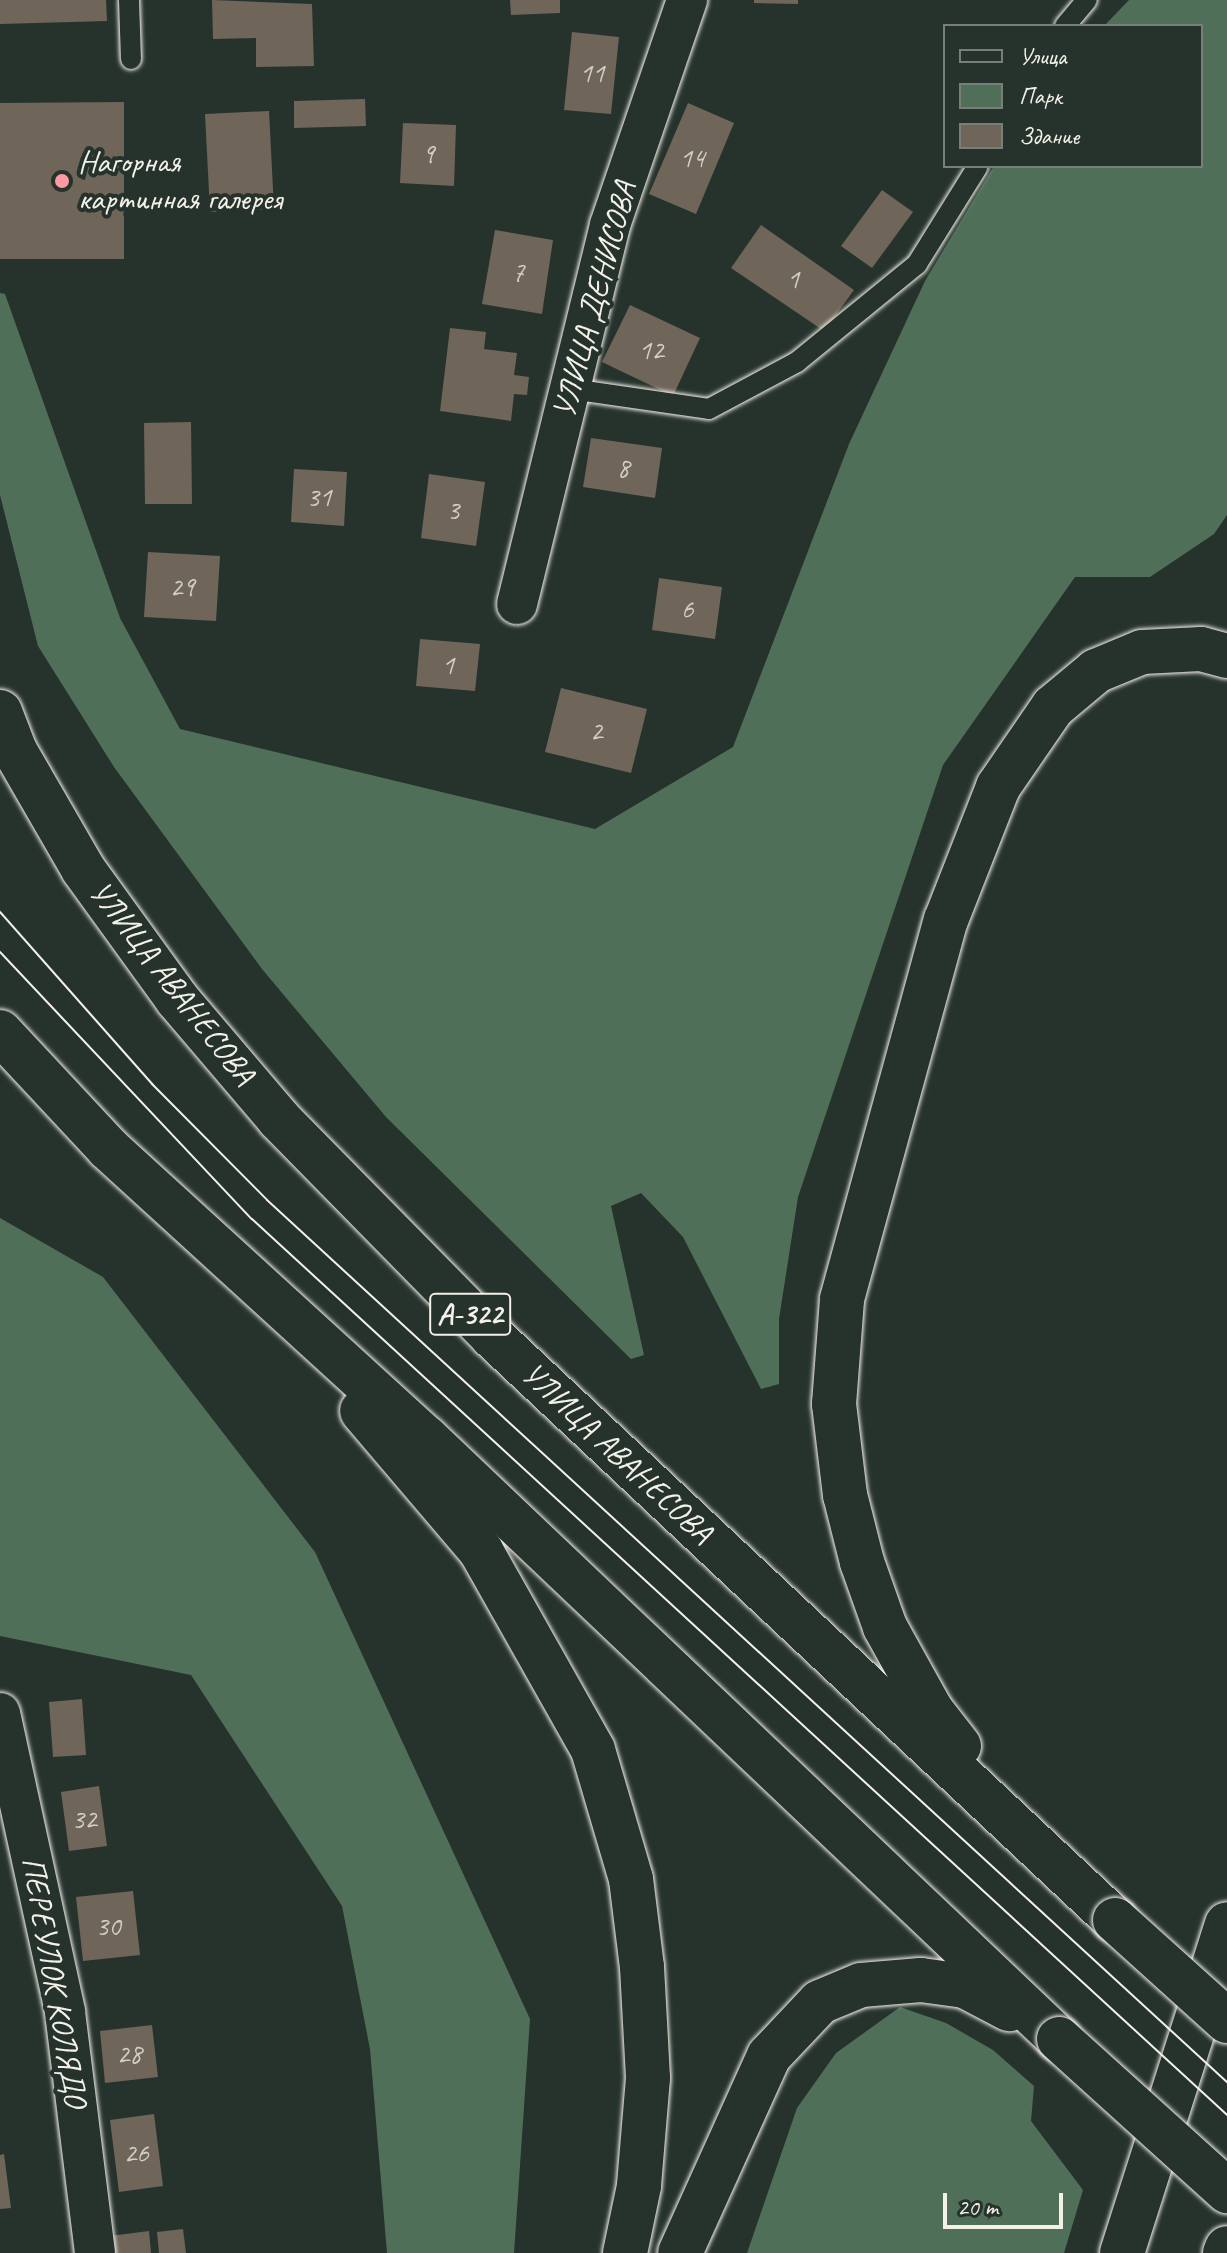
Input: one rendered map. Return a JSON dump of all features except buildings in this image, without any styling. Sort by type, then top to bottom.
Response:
[{"type":"highway","points":[[1031,1839],[931,1710],[885,1627],[862,1562],[845,1495],[834,1404],[842,1299],[946,920],[998,787],[1053,707],[1096,671],[1142,652],[1201,649],[1227,656]]},
{"type":"highway","name":"УЛИЦА АВАНЕСОВА","points":[[0,712],[15,751],[83,869],[177,999],[279,1119],[492,1336],[1115,1920],[1227,2021]]},
{"type":"highway","points":[[0,1032],[108,1148],[262,1294],[425,1437],[1053,2034],[1227,2191]]},
{"type":"highway","points":[[262,1294],[481,1551],[593,1750],[631,1879],[642,1967],[648,2078],[639,2186],[625,2253]]},
{"type":"highway","points":[[1122,2253],[1227,1924]]},
{"type":"highway","points":[[680,2253],[769,2056],[820,2002],[861,1985],[921,1980],[965,1986],[1053,2034]]},
{"type":"street","name":"УЛИЦА ДЕНИСОВА","points":[[517,604],[610,225],[687,0]]},
{"type":"street","name":"ПЕРЕУЛОК КОЛЯДО","points":[[0,1713],[65,2012],[95,2253]]},
{"type":"lane","points":[[129,0],[131,59]]},
{"type":"lane","points":[[1067,24],[1087,0]]},
{"type":"lane","points":[[571,389],[709,409],[797,362],[917,264],[977,168]]},
{"type":"green space","points":[[1129,0],[1227,0],[1227,515],[1214,534],[1150,577],[1075,577],[943,765],[798,1197],[779,1319],[779,1384],[761,1389],[683,1237],[641,1193],[611,1206],[644,1355],[631,1359],[386,1117],[262,969],[114,767],[38,646],[0,495],[0,293],[5,294],[120,618],[180,729],[595,829],[733,747],[849,444],[925,281],[993,168],[1203,168],[1203,24],[1106,24]]},
{"type":"green space","points":[[0,1218],[103,1277],[315,1552],[530,2019],[514,2253],[387,2253],[370,2049],[342,1906],[191,1675],[0,1636]]},
{"type":"green space","points":[[900,2007],[946,2023],[993,2050],[1034,2086],[1031,2121],[1083,2190],[1064,2253],[747,2253],[797,2108],[836,2053]]},
{"type":"tram line","points":[[0,912],[152,1084],[267,1200],[1227,2082]]},
{"type":"tram line","points":[[0,952],[252,1219],[1227,2115]]},
{"type":"place","name":"Нагорная картинная галерея","points":[[62,181]]}]
